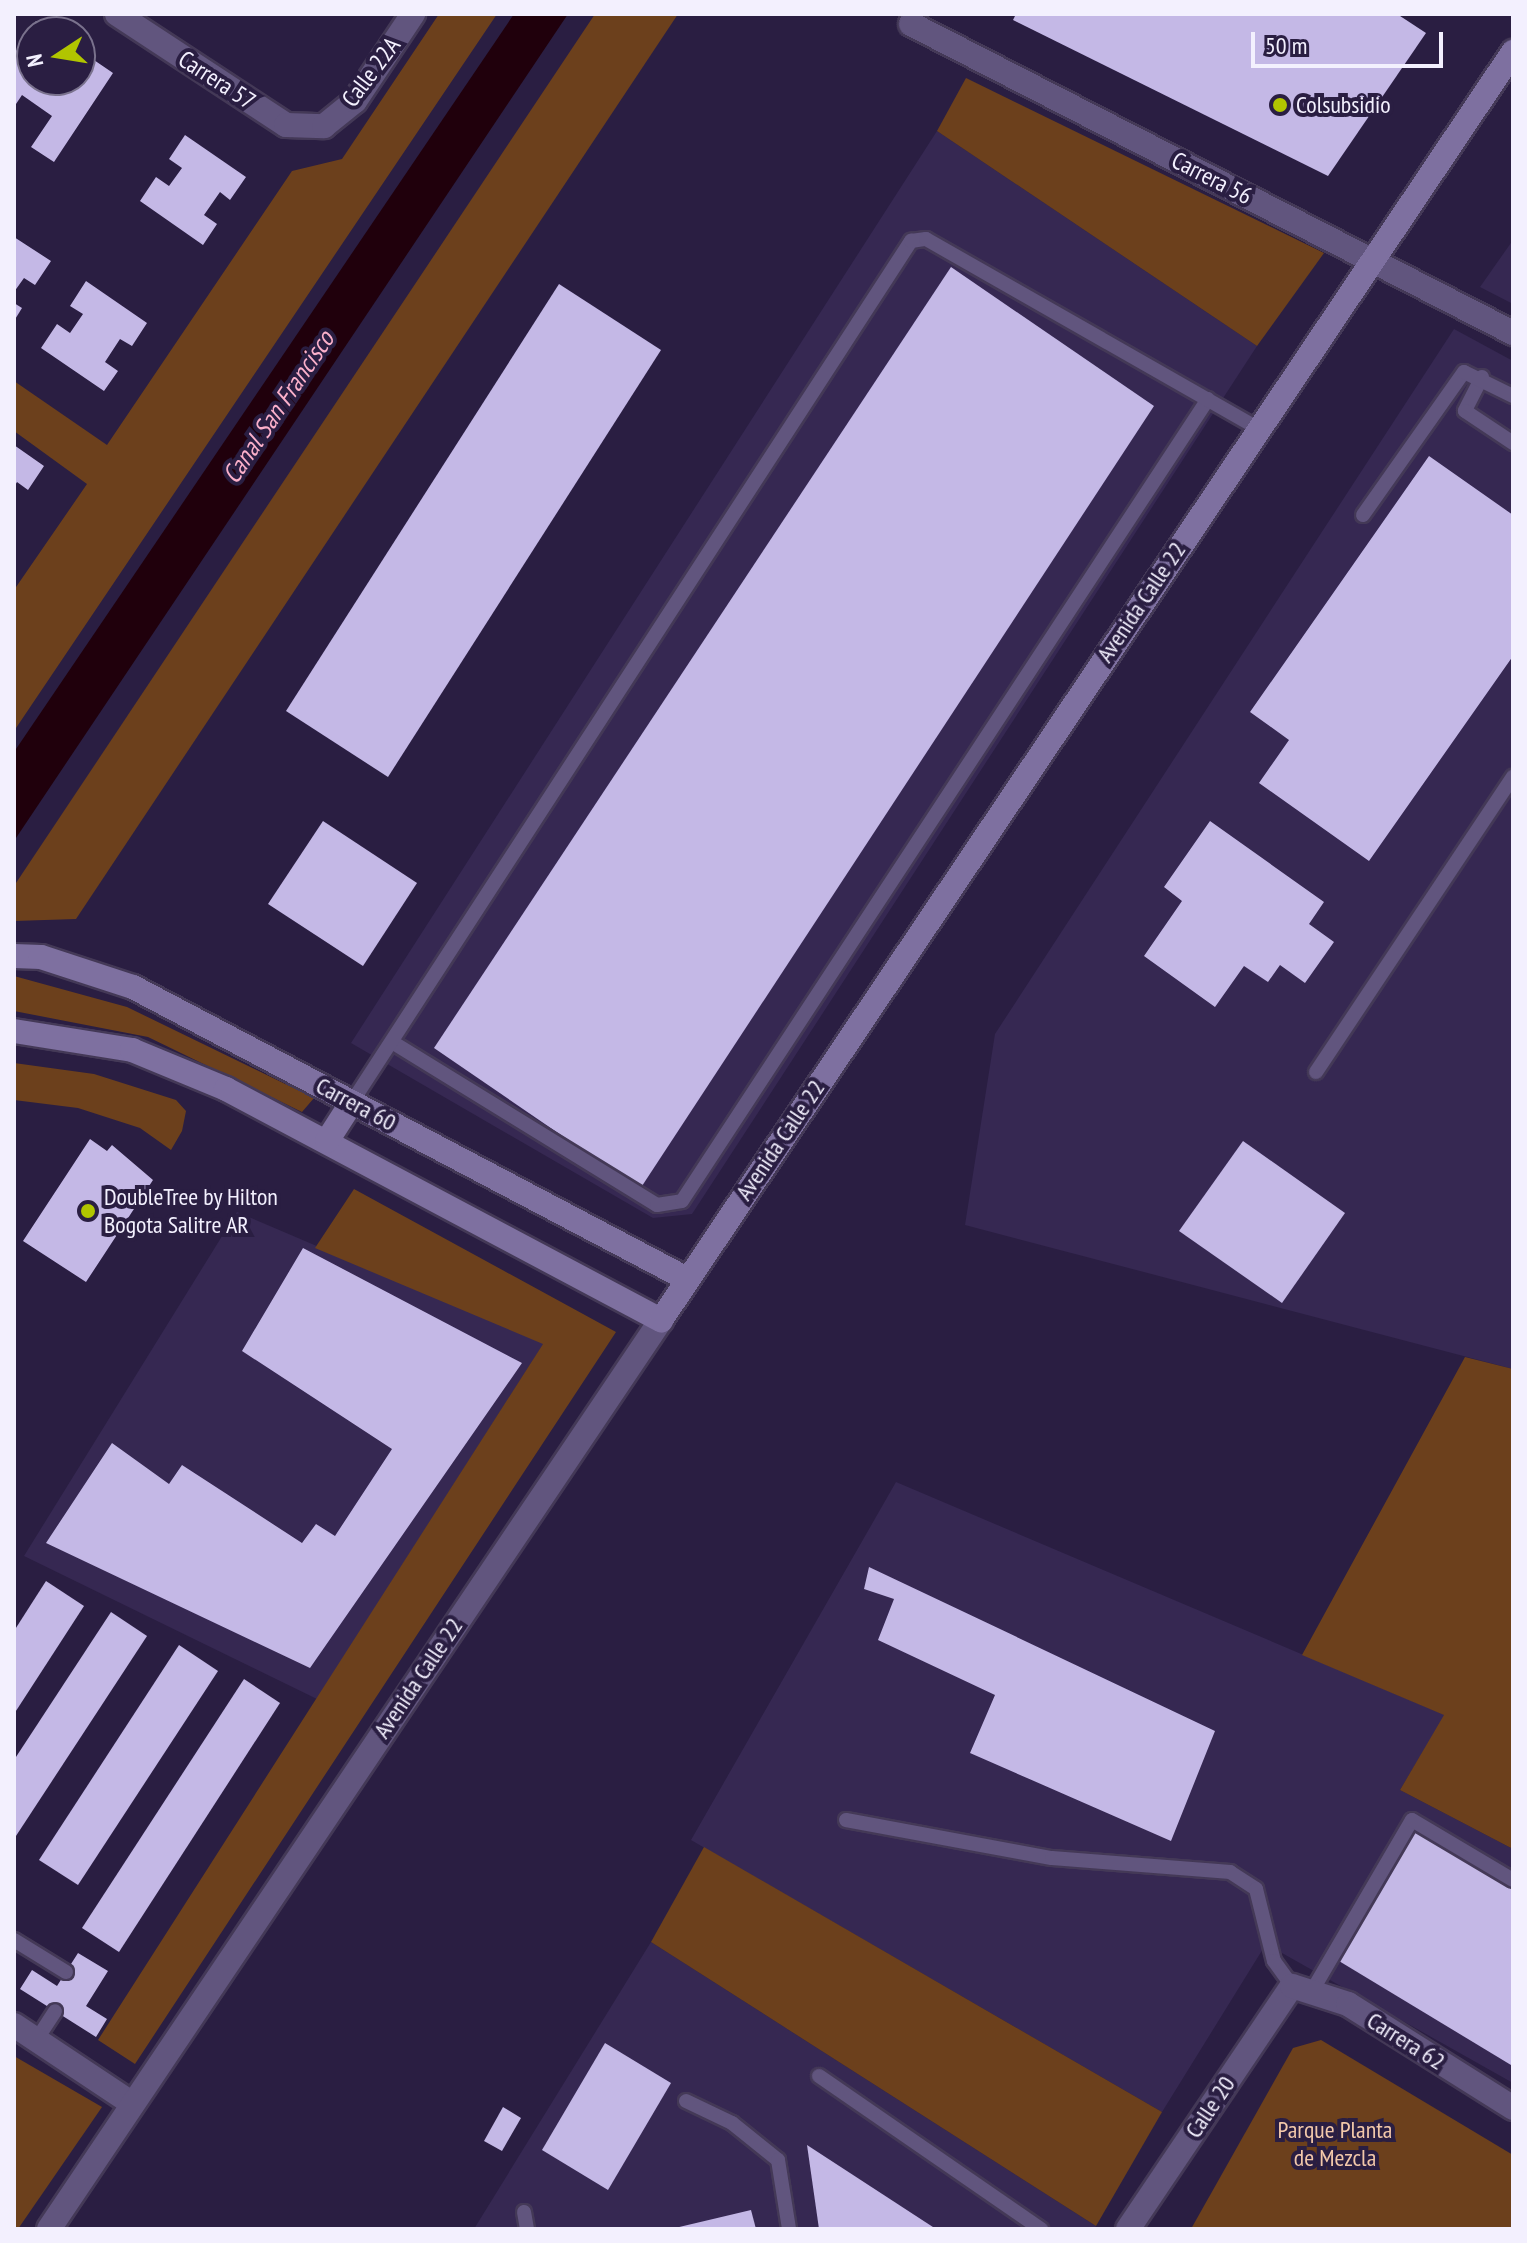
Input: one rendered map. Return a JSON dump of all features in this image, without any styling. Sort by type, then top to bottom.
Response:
[{"type":"street","name":"Carrera 57","points":[[117,14],[286,125],[324,126]]},
{"type":"street","name":"Calle 22A","points":[[324,126],[355,101],[413,14]]},
{"type":"street","name":"Carrera 56","points":[[911,24],[1513,333]]},
{"type":"street","name":"Avenida Calle 22","points":[[49,2229],[130,2102],[661,1320],[1513,52]]},
{"type":"street","name":"Carrera 60","points":[[14,956],[41,957],[133,987],[687,1279]]},
{"type":"street","name":"Carrera 60","points":[[14,1031],[132,1050],[327,1141],[661,1320]]},
{"type":"street","points":[[327,1141],[352,1102]]},
{"type":"street","name":"Carrera 62","points":[[1302,1989],[1348,2004],[1513,2108]]},
{"type":"street","name":"Calle 20","points":[[1128,2229],[1302,1989]]},
{"type":"street","points":[[14,2025],[130,2102]]},
{"type":"lane","points":[[352,1102],[911,241],[926,239],[1258,428]]},
{"type":"lane","points":[[1363,515],[1460,376],[1482,377],[1513,396]]},
{"type":"lane","points":[[1482,377],[1465,411],[1513,443]]},
{"type":"lane","points":[[392,1042],[657,1205],[682,1201],[1208,399]]},
{"type":"lane","points":[[1316,1072],[1513,777]]},
{"type":"lane","points":[[846,1820],[1052,1858],[1230,1872],[1256,1889],[1274,1961],[1302,1989],[1412,1820],[1513,1880]]},
{"type":"lane","points":[[14,1940],[66,1972]]},
{"type":"lane","points":[[37,2039],[55,2011]]},
{"type":"lane","points":[[819,2076],[1041,2229]]},
{"type":"lane","points":[[686,2101],[732,2123],[778,2160],[789,2229]]},
{"type":"lane","points":[[524,2212],[527,2229]]},
{"type":"shaded area","points":[[937,131],[1257,346],[692,1214],[653,1218],[351,1043]]},
{"type":"shaded area","points":[[1513,240],[1513,304],[1480,287]]},
{"type":"shaded area","points":[[1454,329],[1513,361],[1513,1369],[965,1225],[995,1034]]},
{"type":"shaded area","points":[[237,1212],[544,1343],[317,1699],[24,1556]]},
{"type":"shaded area","points":[[896,1482],[1445,1715],[1400,1790],[1513,1849],[1513,2083],[1266,1944],[1162,2112],[691,1840]]},
{"type":"shaded area","points":[[651,1942],[1096,2226],[1094,2229],[474,2229]]},
{"type":"green space","points":[[439,14],[497,14],[14,731],[14,590],[87,484],[14,431],[14,381],[107,445],[292,171],[342,159]]},
{"type":"green space","points":[[595,14],[678,14],[76,919],[14,921],[14,886]]},
{"type":"green space","points":[[966,78],[1324,253],[1257,346],[937,131]]},
{"type":"green space","points":[[14,976],[127,1007],[314,1098],[302,1112],[148,1037],[14,1011]]},
{"type":"green space","points":[[14,1063],[94,1074],[176,1100],[186,1111],[182,1131],[171,1150],[140,1128],[78,1108],[14,1100]]},
{"type":"green space","points":[[354,1189],[616,1332],[135,2064],[98,2040],[543,1344],[315,1248]]},
{"type":"green space","points":[[1465,1357],[1513,1369],[1513,1849],[1400,1790],[1444,1715],[1302,1655]]},
{"type":"green space","points":[[704,1847],[1162,2112],[1096,2226],[651,1942]]},
{"type":"green space","name":"Parque Planta de Mezcla","points":[[1321,2040],[1513,2155],[1513,2229],[1191,2229],[1293,2048]]},
{"type":"green space","points":[[14,2056],[102,2107],[18,2229],[14,2229]]},
{"type":"water","name":"Canal San Francisco","points":[[514,14],[568,14],[14,841],[14,752]]},
{"type":"building","name":"Colsubsidio","points":[[1016,14],[1397,14],[1426,33],[1328,176],[1013,20]]},
{"type":"building","points":[[16,51],[16,96],[21,96],[14,107]]},
{"type":"building","points":[[96,61],[113,73],[54,162],[31,147],[52,116],[23,96],[96,96]]},
{"type":"building","points":[[185,135],[246,177],[230,200],[220,192],[204,215],[217,224],[203,245],[140,201],[156,177],[169,186],[182,168],[169,159]]},
{"type":"building","points":[[14,237],[51,261],[35,285],[24,278],[14,292]]},
{"type":"building","points":[[951,267],[1154,406],[640,1189],[434,1048]]},
{"type":"building","points":[[86,281],[147,323],[132,346],[120,339],[105,362],[118,371],[104,391],[41,348],[57,324],[70,333],[83,314],[70,306]]},
{"type":"building","points":[[559,284],[661,350],[388,777],[286,711]]},
{"type":"building","points":[[14,303],[22,308],[14,321]]},
{"type":"building","points":[[14,445],[44,466],[28,490],[17,482],[14,487]]},
{"type":"building","points":[[1429,456],[1513,515],[1513,656],[1369,861],[1259,783],[1289,740],[1250,712]]},
{"type":"building","points":[[323,821],[417,883],[363,966],[268,904]]},
{"type":"building","points":[[1210,821],[1324,902],[1309,924],[1334,942],[1305,983],[1280,965],[1268,982],[1244,966],[1215,1007],[1144,956],[1182,901],[1164,887]]},
{"type":"building","name":"DoubleTree by Hilton Bogota Salitre AR","points":[[90,1139],[107,1151],[112,1145],[153,1180],[86,1282],[23,1241]]},
{"type":"building","points":[[1243,1141],[1345,1213],[1282,1303],[1179,1231]]},
{"type":"building","points":[[303,1248],[522,1363],[310,1668],[46,1543],[112,1443],[169,1484],[182,1465],[302,1543],[316,1524],[335,1536],[392,1449],[242,1351]]},
{"type":"building","points":[[869,1567],[1215,1731],[1171,1841],[970,1753],[995,1695],[878,1640],[894,1599],[864,1589]]},
{"type":"building","points":[[46,1581],[84,1606],[14,1714],[14,1631]]},
{"type":"building","points":[[111,1612],[147,1636],[14,1839],[14,1760]]},
{"type":"building","points":[[179,1645],[218,1671],[78,1885],[39,1860]]},
{"type":"building","points":[[244,1679],[280,1703],[119,1952],[82,1928]]},
{"type":"building","points":[[1418,1824],[1513,1884],[1511,2065],[1334,1958]]},
{"type":"building","points":[[78,1953],[108,1971],[86,2006],[107,2019],[96,2037],[20,1989],[32,1970],[57,1986]]},
{"type":"building","points":[[605,2043],[671,2083],[608,2190],[542,2150]]},
{"type":"building","points":[[503,2107],[521,2118],[502,2151],[484,2141]]},
{"type":"building","points":[[807,2145],[936,2229],[819,2229]]},
{"type":"building","points":[[751,2210],[756,2229],[675,2229],[675,2228]]},
{"type":"place","name":"Colsubsidio","points":[[1280,105]]},
{"type":"place","name":"DoubleTree by Hilton Bogota Salitre AR","points":[[88,1211]]}]
